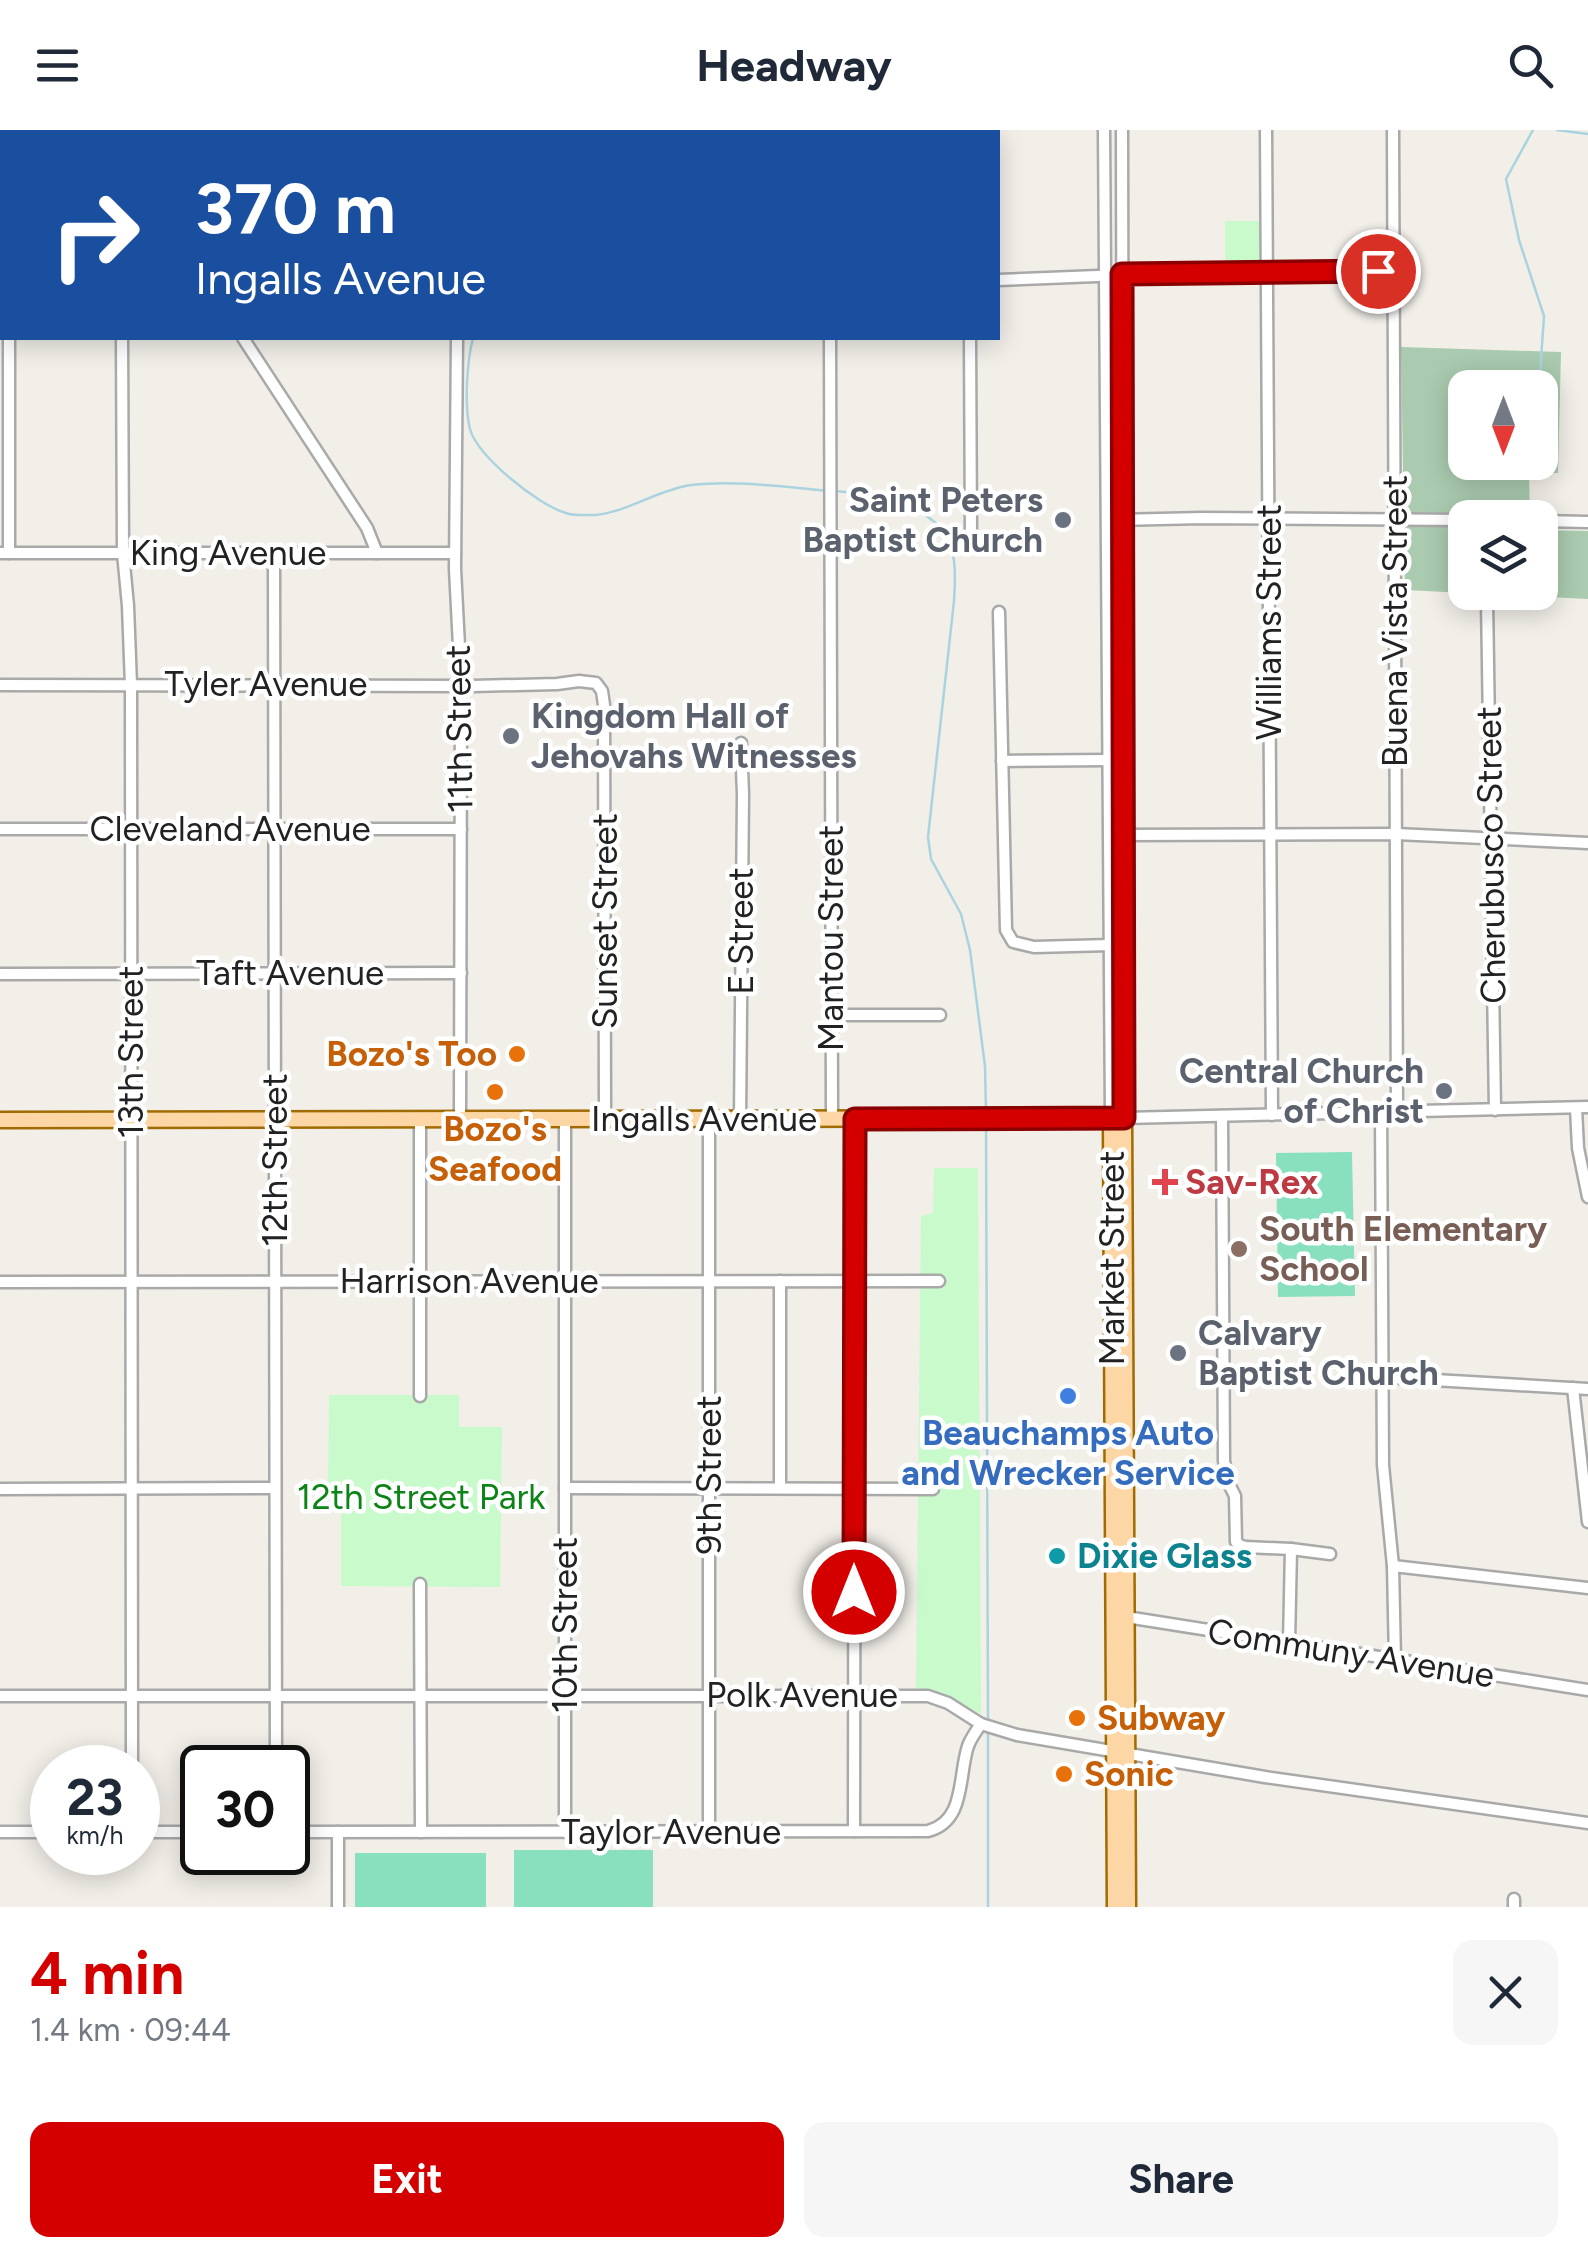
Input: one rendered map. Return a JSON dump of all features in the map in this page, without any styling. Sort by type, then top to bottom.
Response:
[{"type":"main road","name":"Ingalls Avenue","points":[[0,1120],[1118,1118]]},
{"type":"main road","name":"Market Street","points":[[1118,1118],[1121,1752],[1128,1907]]},
{"type":"main road","name":"Market Street","points":[[1115,1907],[1121,1752]]},
{"type":"street","name":"Market Street","points":[[1104,130],[1110,946],[1118,1118]]},
{"type":"street","name":"Market Street","points":[[1118,1118],[1123,835],[1122,130]]},
{"type":"street","name":"Williams Street","points":[[1266,130],[1272,1115]]},
{"type":"street","name":"Buena Vista Street","points":[[1394,130],[1397,1112]]},
{"type":"street","points":[[1000,280],[1122,274],[1394,272]]},
{"type":"street","points":[[4,553],[9,340]]},
{"type":"street","name":"13th Street","points":[[122,340],[123,553],[131,684],[132,1745]]},
{"type":"street","points":[[245,340],[367,528],[377,554]]},
{"type":"street","name":"11th Street","points":[[457,340],[462,427],[455,554],[461,685],[460,1120]]},
{"type":"street","name":"Mantou Street","points":[[830,340],[832,1119]]},
{"type":"street","points":[[970,340],[972,536]]},
{"type":"street","points":[[1108,520],[1448,520]]},
{"type":"street","points":[[1558,521],[1588,522]]},
{"type":"street","name":"King Avenue","points":[[4,553],[455,554]]},
{"type":"street","name":"12th Street","points":[[274,553],[276,1745]]},
{"type":"street","name":"Cherubusco Street","points":[[1487,610],[1494,1110]]},
{"type":"street","points":[[999,612],[1006,930],[1013,942],[1034,947],[1110,946]]},
{"type":"street","name":"Tyler Avenue","points":[[0,685],[533,686],[579,681],[596,683],[602,691],[604,723]]},
{"type":"street","name":"Sunset Street","points":[[604,723],[605,1119]]},
{"type":"street","name":"E Street","points":[[740,1119],[741,743]]},
{"type":"street","points":[[1002,762],[1109,760]]},
{"type":"street","name":"Cleveland Avenue","points":[[0,829],[461,829]]},
{"type":"street","points":[[1109,834],[1396,834],[1588,843]]},
{"type":"street","name":"Taft Avenue","points":[[0,974],[461,973]]},
{"type":"street","points":[[832,1016],[940,1015]]},
{"type":"street","points":[[1582,1107],[1578,1148],[1588,1197]]},
{"type":"street","name":"Ingalls Avenue","points":[[1118,1118],[1582,1107]]},
{"type":"street","points":[[1382,1112],[1385,1494],[1394,1566],[1395,1660]]},
{"type":"street","points":[[1222,1116],[1224,1461],[1235,1502],[1236,1542],[1246,1547],[1330,1554]]},
{"type":"street","name":"10th Street","points":[[565,1119],[565,1832]]},
{"type":"street","name":"9th Street","points":[[709,1119],[709,1831]]},
{"type":"street","points":[[854,1831],[855,1119]]},
{"type":"street","points":[[420,1120],[420,1396]]},
{"type":"street","points":[[780,1281],[780,1488]]},
{"type":"street","name":"Harrison Avenue","points":[[0,1282],[938,1281]]},
{"type":"street","points":[[1383,1377],[1588,1389]]},
{"type":"street","points":[[1573,1388],[1588,1522]]},
{"type":"street","points":[[0,1489],[275,1488]]},
{"type":"street","points":[[565,1488],[933,1489]]},
{"type":"street","points":[[1289,1643],[1291,1548]]},
{"type":"street","points":[[1394,1566],[1588,1588]]},
{"type":"street","points":[[420,1584],[420,1832]]},
{"type":"street","name":"Communy Avenue","points":[[1120,1616],[1588,1690]]},
{"type":"street","name":"Polk Avenue","points":[[0,1696],[916,1694],[936,1697],[980,1724],[1017,1735],[1588,1823]]},
{"type":"street","name":"Taylor Avenue","points":[[310,1832],[935,1830],[954,1810],[969,1745],[980,1724]]},
{"type":"street","points":[[0,1832],[30,1832]]},
{"type":"street","points":[[338,1832],[338,1907]]},
{"type":"green space","points":[[1225,221],[1264,221],[1264,270],[1225,270]]},
{"type":"green space","points":[[1401,347],[1561,352],[1558,473],[1558,370],[1448,370],[1448,480],[1529,480],[1530,500],[1448,500],[1448,592],[1405,590]]},
{"type":"green space","points":[[1558,530],[1588,531],[1588,599],[1558,598]]},
{"type":"green space","points":[[1352,1152],[1355,1296],[1278,1297],[1276,1153]]},
{"type":"green space","points":[[934,1168],[978,1168],[981,1714],[938,1692],[916,1688],[921,1216],[933,1213]]},
{"type":"green space","name":"12th Street Park","points":[[329,1395],[459,1395],[459,1427],[502,1427],[500,1587],[341,1586],[341,1486],[328,1485]]},
{"type":"green space","points":[[514,1850],[653,1850],[653,1907],[514,1907]]},
{"type":"green space","points":[[355,1853],[486,1853],[486,1907],[355,1907]]},
{"type":"waterway","points":[[1533,130],[1506,179],[1519,240],[1544,316],[1540,370]]},
{"type":"waterway","points":[[1557,130],[1588,134]]},
{"type":"waterway","points":[[473,340],[467,396],[468,419],[475,440],[510,478],[554,508],[573,515],[596,515],[691,485],[760,485],[828,491]]},
{"type":"waterway","points":[[836,491],[899,503],[929,518],[940,527],[953,554],[954,601],[928,837],[931,859],[961,914],[970,950],[985,1066],[986,1112]]},
{"type":"waterway","points":[[986,1125],[988,1719]]},
{"type":"waterway","points":[[988,1734],[988,1907]]},
{"type":"place","name":"Saint Peters Baptist Church","points":[[1063,520]]},
{"type":"place","name":"Kingdom Hall of Jehovahs Witnesses","points":[[511,736]]},
{"type":"place","name":"Bozo's Too","points":[[517,1054]]},
{"type":"place","name":"Central Church of Christ","points":[[1444,1091]]},
{"type":"place","name":"Bozo's Seafood","points":[[495,1092]]},
{"type":"place","name":"Sav-Rex","points":[[1165,1182]]},
{"type":"place","name":"South Elementary School","points":[[1239,1249]]},
{"type":"place","name":"Calvary Baptist Church","points":[[1178,1353]]},
{"type":"place","name":"Beauchamps Auto and Wrecker Service","points":[[1068,1396]]},
{"type":"place","name":"Dixie Glass","points":[[1057,1556]]},
{"type":"place","name":"Subway","points":[[1077,1718]]},
{"type":"place","name":"Sonic","points":[[1064,1774]]},
{"type":"route","points":[[854,1592],[855,1119],[1124,1118],[1122,274],[1378,271]]}]
